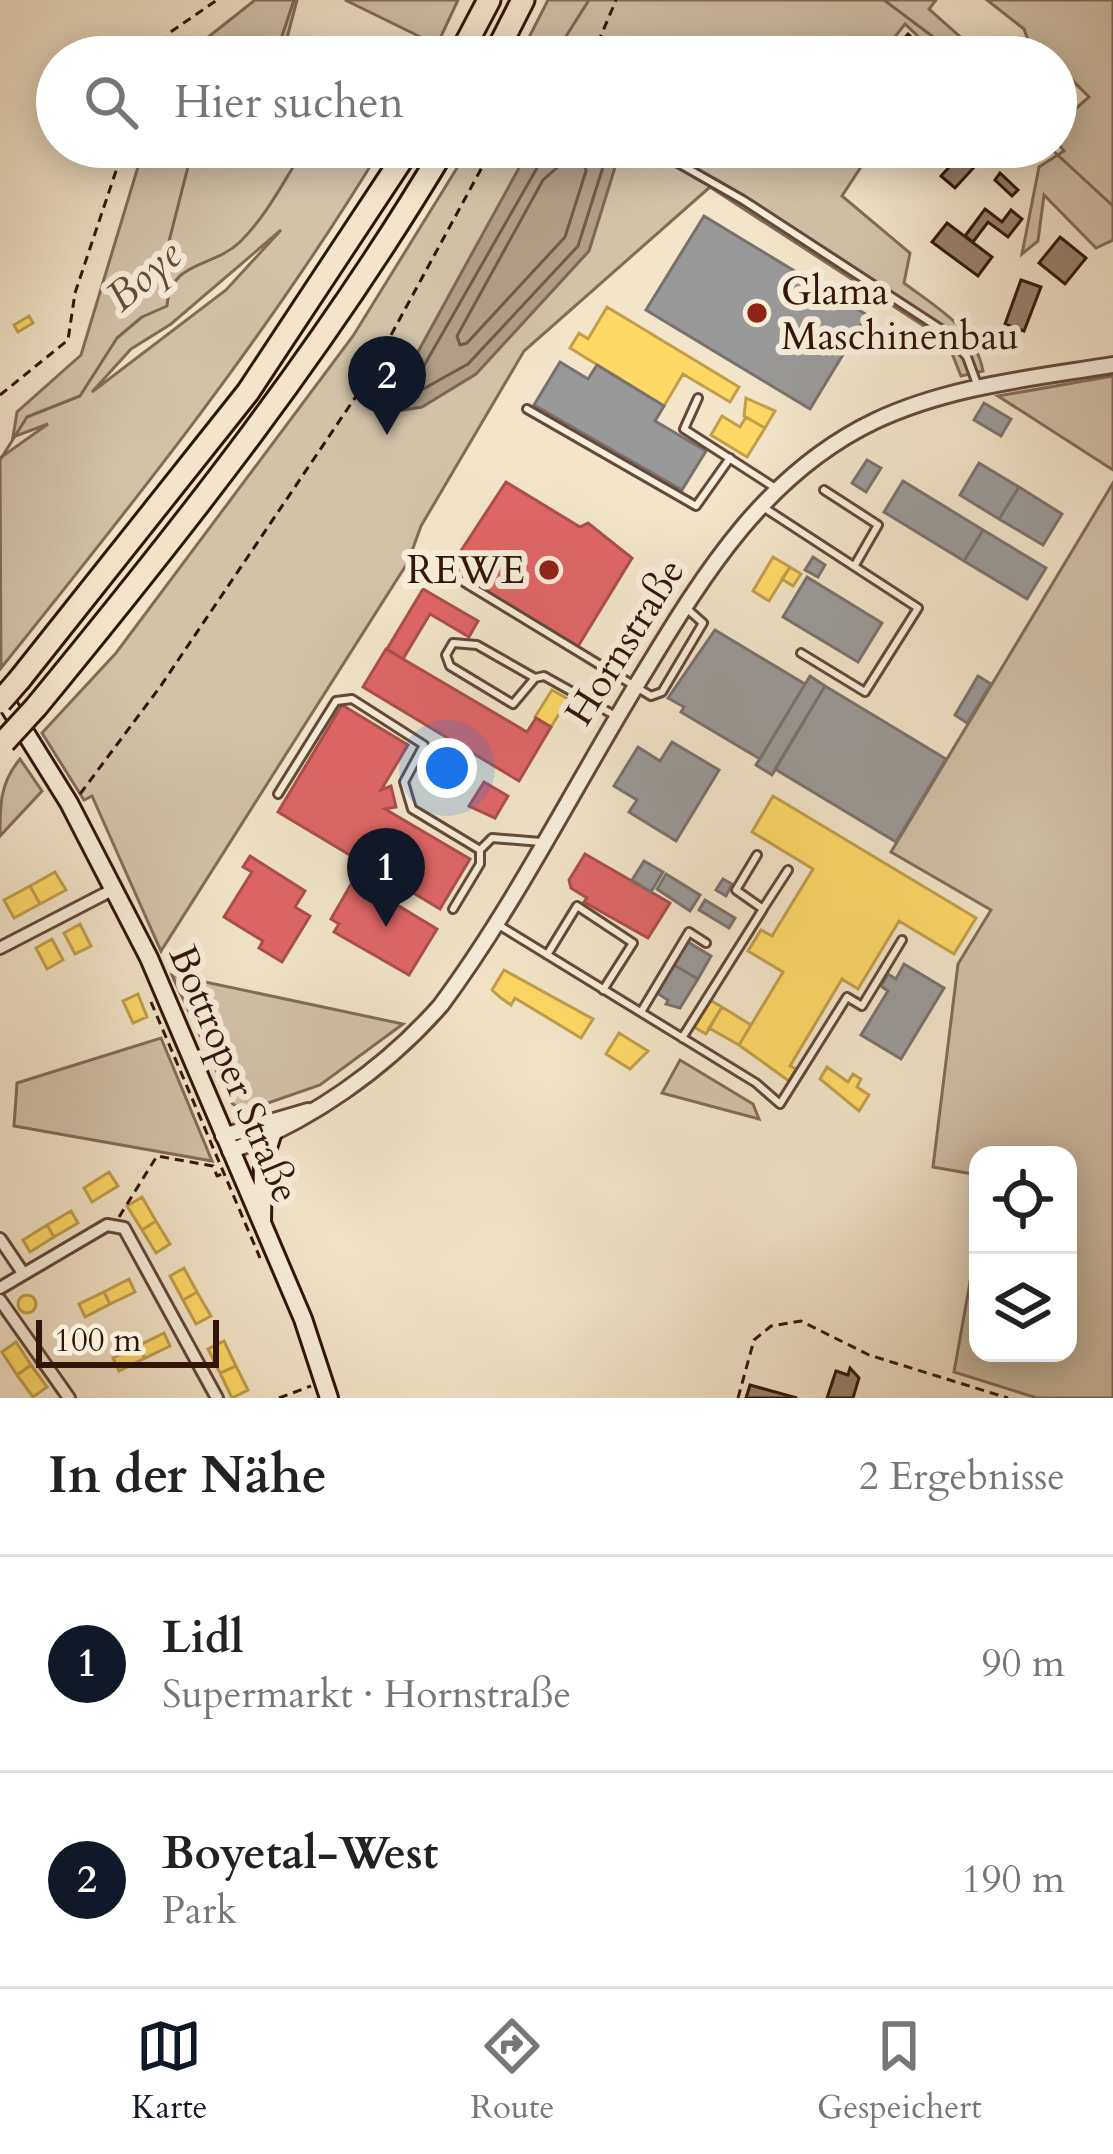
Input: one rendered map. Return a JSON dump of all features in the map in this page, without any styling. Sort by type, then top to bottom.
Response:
[{"type":"highway","points":[[471,36],[489,0]]},
{"type":"highway","points":[[505,36],[523,0]]},
{"type":"highway","points":[[0,702],[248,392],[396,168]]},
{"type":"highway","points":[[2,745],[166,550],[308,361],[432,168]]},
{"type":"main road","name":"Bottroper Straße","points":[[0,692],[116,888],[228,1157],[262,1223],[322,1390]]},
{"type":"main road","points":[[262,1223],[262,1163],[272,1136]]},
{"type":"street","name":"Hornstraße","points":[[228,1157],[272,1136],[412,1036],[453,988],[685,607],[777,488],[817,455],[875,421],[978,388],[1113,365]]},
{"type":"street","points":[[0,948],[116,888]]},
{"type":"street","name":"Hornstraße","points":[[228,1157],[308,1111]]},
{"type":"street","points":[[0,1288],[116,1224],[132,1238],[217,1398]]},
{"type":"street","points":[[0,1239],[23,1273]]},
{"type":"street","points":[[0,1300],[70,1398]]},
{"type":"lane","points":[[687,168],[947,334],[967,357],[978,388]]},
{"type":"lane","points":[[698,398],[684,428],[777,488]]},
{"type":"lane","points":[[527,409],[696,506],[730,458]]},
{"type":"lane","points":[[824,490],[878,525],[855,565]]},
{"type":"lane","points":[[760,505],[918,608],[865,692],[801,653]]},
{"type":"lane","points":[[444,569],[651,696],[662,692],[703,623],[685,607]]},
{"type":"lane","points":[[535,678],[512,704],[449,666],[446,655],[453,643],[477,644],[535,678],[553,678],[617,717]]},
{"type":"lane","points":[[278,794],[336,701],[352,699],[424,745],[404,782],[412,809],[480,850]]},
{"type":"lane","points":[[454,909],[480,864],[480,850],[492,838],[541,842]]},
{"type":"lane","points":[[757,855],[736,890],[763,908]]},
{"type":"lane","points":[[682,1038],[788,870]]},
{"type":"lane","points":[[547,955],[577,906],[633,943],[603,990]]},
{"type":"lane","points":[[494,922],[780,1104],[847,997],[862,1006],[902,940]]},
{"type":"lane","points":[[641,1012],[688,932],[706,944]]},
{"type":"path","points":[[167,36],[217,0]]},
{"type":"path","points":[[601,36],[616,0]]},
{"type":"path","points":[[0,395],[68,340],[75,293],[117,168]]},
{"type":"path","points":[[69,803],[85,790],[160,687],[365,382],[482,168]]},
{"type":"path","points":[[144,987],[228,1157],[268,1276]]},
{"type":"path","points":[[116,1224],[157,1156],[213,1166],[217,1176],[228,1157]]},
{"type":"path","points":[[738,1398],[754,1340],[771,1326],[801,1321],[869,1354],[1009,1398]]},
{"type":"path","points":[[279,1398],[322,1390]]},
{"type":"shaded area","points":[[255,0],[297,0],[288,36],[210,36]]},
{"type":"shaded area","points":[[345,0],[458,0],[441,36],[419,36]]},
{"type":"shaded area","points":[[548,0],[936,0],[929,9],[959,36],[918,36],[905,24],[896,36],[530,36]]},
{"type":"shaded area","points":[[987,0],[1113,0],[1113,240],[1096,248],[1044,195],[1038,241],[1022,254],[1039,168],[1077,168],[1077,108],[1089,97],[1077,85],[1077,36],[1026,36]]},
{"type":"shaded area","points":[[138,168],[369,168],[248,349],[1,668],[0,458],[48,424],[13,437],[17,412],[81,355]],"holes":[[[281,230],[226,290],[92,392],[131,349],[171,324]]]},
{"type":"shaded area","points":[[457,168],[860,168],[842,196],[910,253],[904,283],[963,331],[983,371],[961,376],[947,341],[710,187],[524,351],[421,526],[408,562],[161,951],[92,796],[84,800],[42,733],[116,653],[353,336]]},
{"type":"shaded area","points":[[1113,376],[1113,470],[998,396]]},
{"type":"shaded area","points":[[1113,483],[1113,1398],[1037,1398],[954,1372],[969,1288],[969,1362],[1077,1362],[1077,1146],[969,1146],[969,1173],[933,1167],[958,964],[991,910],[891,852]]},
{"type":"shaded area","points":[[20,759],[42,791],[0,836],[2,795]]},
{"type":"shaded area","points":[[172,975],[403,1024],[320,1085],[242,1112],[231,1102]]},
{"type":"shaded area","points":[[161,1038],[212,1161],[14,1126],[17,1083]]},
{"type":"shaded area","points":[[680,1060],[753,1104],[759,1119],[662,1093]]},
{"type":"water","points":[[519,168],[615,168],[589,251],[476,374],[422,407],[397,411],[397,390]]},
{"type":"building: Wohnen","points":[[607,307],[739,387],[730,402],[683,374],[664,406],[570,348],[579,333],[588,339]]},
{"type":"building: Wohnen","points":[[29,316],[33,323],[18,332],[14,325]]},
{"type":"building: Wohnen","points":[[746,398],[775,411],[765,428],[744,416]]},
{"type":"building: Wohnen","points":[[722,416],[740,427],[746,417],[765,428],[747,457],[711,435]]},
{"type":"building: Wohnen","points":[[773,557],[790,567],[769,601],[753,591]]},
{"type":"building: Wohnen","points":[[790,567],[801,574],[793,586],[782,579]]},
{"type":"building: Wohnen","points":[[552,690],[568,699],[551,727],[535,717]]},
{"type":"building: Wohnen","points":[[773,796],[976,918],[954,954],[899,921],[858,989],[842,979],[790,1066],[796,1069],[789,1081],[739,1045],[783,972],[748,951],[761,930],[772,936],[813,869],[752,832]]},
{"type":"building: Wohnen","points":[[55,872],[66,890],[40,904],[30,886]]},
{"type":"building: Wohnen","points":[[30,886],[40,904],[14,918],[4,900]]},
{"type":"building: Wohnen","points":[[80,924],[91,946],[75,954],[64,933]]},
{"type":"building: Wohnen","points":[[52,939],[63,960],[47,969],[36,948]]},
{"type":"building: Wohnen","points":[[504,970],[593,1019],[581,1038],[515,998],[511,1005],[501,998],[492,990]]},
{"type":"building: Wohnen","points":[[138,994],[147,1017],[133,1023],[123,1001]]},
{"type":"building: Wohnen","points":[[710,1000],[722,1007],[706,1034],[694,1027]]},
{"type":"building: Wohnen","points":[[722,1007],[751,1025],[739,1045],[709,1028]]},
{"type":"building: Wohnen","points":[[619,1033],[648,1051],[630,1069],[606,1054]]},
{"type":"building: Wohnen","points":[[827,1067],[848,1082],[853,1074],[861,1079],[857,1087],[869,1095],[859,1111],[820,1079]]},
{"type":"building: Wohnen","points":[[109,1172],[118,1186],[92,1202],[84,1188]]},
{"type":"building: Wohnen","points":[[142,1197],[156,1221],[142,1230],[127,1206]]},
{"type":"building: Wohnen","points":[[71,1211],[78,1223],[54,1237],[47,1225]]},
{"type":"building: Wohnen","points":[[156,1221],[170,1244],[156,1253],[142,1230]]},
{"type":"building: Wohnen","points":[[47,1225],[54,1237],[30,1252],[23,1240]]},
{"type":"building: Wohnen","points":[[184,1268],[197,1292],[183,1300],[170,1276]]},
{"type":"building: Wohnen","points":[[129,1279],[135,1292],[110,1304],[104,1292]]},
{"type":"building: Wohnen","points":[[104,1292],[110,1304],[85,1317],[79,1304]]},
{"type":"building: Wohnen","points":[[197,1292],[211,1316],[196,1324],[183,1300]]},
{"type":"building: Wohnen","points":[[27,1295],[36,1304],[27,1313],[18,1304]]},
{"type":"building: Wohnen","points":[[164,1333],[170,1346],[145,1358],[138,1346]]},
{"type":"building: Wohnen","points":[[224,1341],[236,1366],[220,1373],[208,1349]]},
{"type":"building: Wohnen","points":[[16,1342],[31,1365],[17,1375],[2,1352]]},
{"type":"building: Wohnen","points":[[138,1346],[145,1358],[119,1371],[113,1358]]},
{"type":"building: Wohnen","points":[[31,1365],[47,1387],[33,1397],[17,1375]]},
{"type":"building: Wohnen","points":[[236,1366],[248,1390],[232,1398],[220,1373]]},
{"type":"building: Handel","points":[[506,482],[580,527],[588,523],[632,558],[577,648],[449,569]]},
{"type":"building: Handel","points":[[423,589],[478,621],[469,637],[430,614],[403,659],[387,649]]},
{"type":"building: Handel","points":[[386,649],[527,732],[536,718],[551,727],[519,781],[363,687]]},
{"type":"building: Handel","points":[[342,705],[408,745],[381,790],[391,786],[396,807],[385,809],[470,859],[440,909],[278,812]]},
{"type":"building: Handel","points":[[432,745],[447,755],[440,766],[425,756]]},
{"type":"building: Handel","points":[[484,782],[508,796],[495,818],[469,806]]},
{"type":"building: Handel","points":[[585,854],[670,903],[648,938],[584,902],[587,898],[571,888],[569,880]]},
{"type":"building: Handel","points":[[250,856],[305,891],[295,907],[310,916],[282,962],[259,948],[263,941],[224,917],[252,872],[243,867]]},
{"type":"building: Handel","points":[[354,879],[437,929],[409,975],[334,932],[339,924],[331,919]]},
{"type":"building: Industrie","name":"Glama Maschinenbau","points":[[704,216],[867,315],[810,409],[646,310]]},
{"type":"building: Industrie","points":[[560,362],[588,379],[597,365],[664,406],[655,421],[706,451],[682,490],[534,405]]},
{"type":"building: Industrie","points":[[984,403],[1011,419],[1001,436],[974,420]]},
{"type":"building: Industrie","points":[[867,460],[881,468],[866,492],[852,483]]},
{"type":"building: Industrie","points":[[979,463],[1019,487],[999,519],[960,495]]},
{"type":"building: Industrie","points":[[903,481],[983,530],[964,561],[884,512]]},
{"type":"building: Industrie","points":[[1019,487],[1062,514],[1043,545],[999,519]]},
{"type":"building: Industrie","points":[[983,530],[1046,568],[1027,599],[964,561]]},
{"type":"building: Industrie","points":[[813,557],[825,565],[818,577],[805,570]]},
{"type":"building: Industrie","points":[[807,577],[882,623],[858,662],[783,617]]},
{"type":"building: Industrie","points":[[715,630],[805,684],[760,759],[681,712],[684,707],[668,698]]},
{"type":"building: Industrie","points":[[810,676],[825,686],[772,775],[756,765]]},
{"type":"building: Industrie","points":[[978,676],[991,684],[967,723],[955,715]]},
{"type":"building: Industrie","points":[[825,686],[946,759],[896,842],[775,769]]},
{"type":"building: Industrie","points":[[672,742],[719,770],[676,841],[629,812],[637,800],[614,786],[638,747],[660,761]]},
{"type":"building: Industrie","points":[[644,861],[663,872],[651,892],[632,880]]},
{"type":"building: Industrie","points":[[666,874],[700,895],[690,911],[657,889]]},
{"type":"building: Industrie","points":[[723,879],[732,884],[726,896],[716,890]]},
{"type":"building: Industrie","points":[[705,900],[735,918],[729,928],[699,910]]},
{"type":"building: Industrie","points":[[688,942],[711,956],[698,979],[674,965]]},
{"type":"building: Industrie","points":[[904,964],[944,988],[901,1059],[861,1035],[888,991],[881,986],[888,974],[896,979]]},
{"type":"building: Industrie","points":[[674,965],[698,979],[680,1008],[666,1004],[668,1000],[657,993]]},
{"type":"building: Sonstige","points":[[948,168],[973,168],[955,188],[941,176]]},
{"type":"building: Sonstige","points":[[1000,173],[1018,190],[1012,196],[995,180]]},
{"type":"building: Sonstige","points":[[985,209],[1002,222],[1011,210],[1022,219],[1008,237],[988,222],[973,242],[965,236]]},
{"type":"building: Sonstige","points":[[947,223],[992,257],[978,276],[932,242]]},
{"type":"building: Sonstige","points":[[1060,237],[1086,258],[1065,284],[1039,263]]},
{"type":"building: Sonstige","points":[[1021,280],[1041,287],[1024,331],[1005,324]]},
{"type":"building: Sonstige","points":[[850,1368],[859,1378],[853,1398],[827,1398],[836,1371],[848,1375]]},
{"type":"building: Sonstige","points":[[750,1385],[797,1398],[746,1398]]},
{"type":"waterway","points":[[282,36],[294,0]]},
{"type":"waterway","name":"Boye","points":[[566,36],[589,0]]},
{"type":"waterway","points":[[884,0],[932,36]]},
{"type":"waterway","points":[[166,289],[164,261],[188,168]]},
{"type":"waterway","name":"Boye","points":[[0,460],[27,417],[80,396],[117,338],[142,317],[167,306],[175,281],[240,242],[292,168]]},
{"type":"waterway","points":[[1072,168],[1113,206]]},
{"type":"place","name":"Glama Maschinenbau","points":[[757,313]]},
{"type":"place","name":"Boyetal-West","points":[[387,435]]},
{"type":"place","name":"REWE","points":[[549,570]]},
{"type":"place","name":"Lidl","points":[[386,927]]}]
